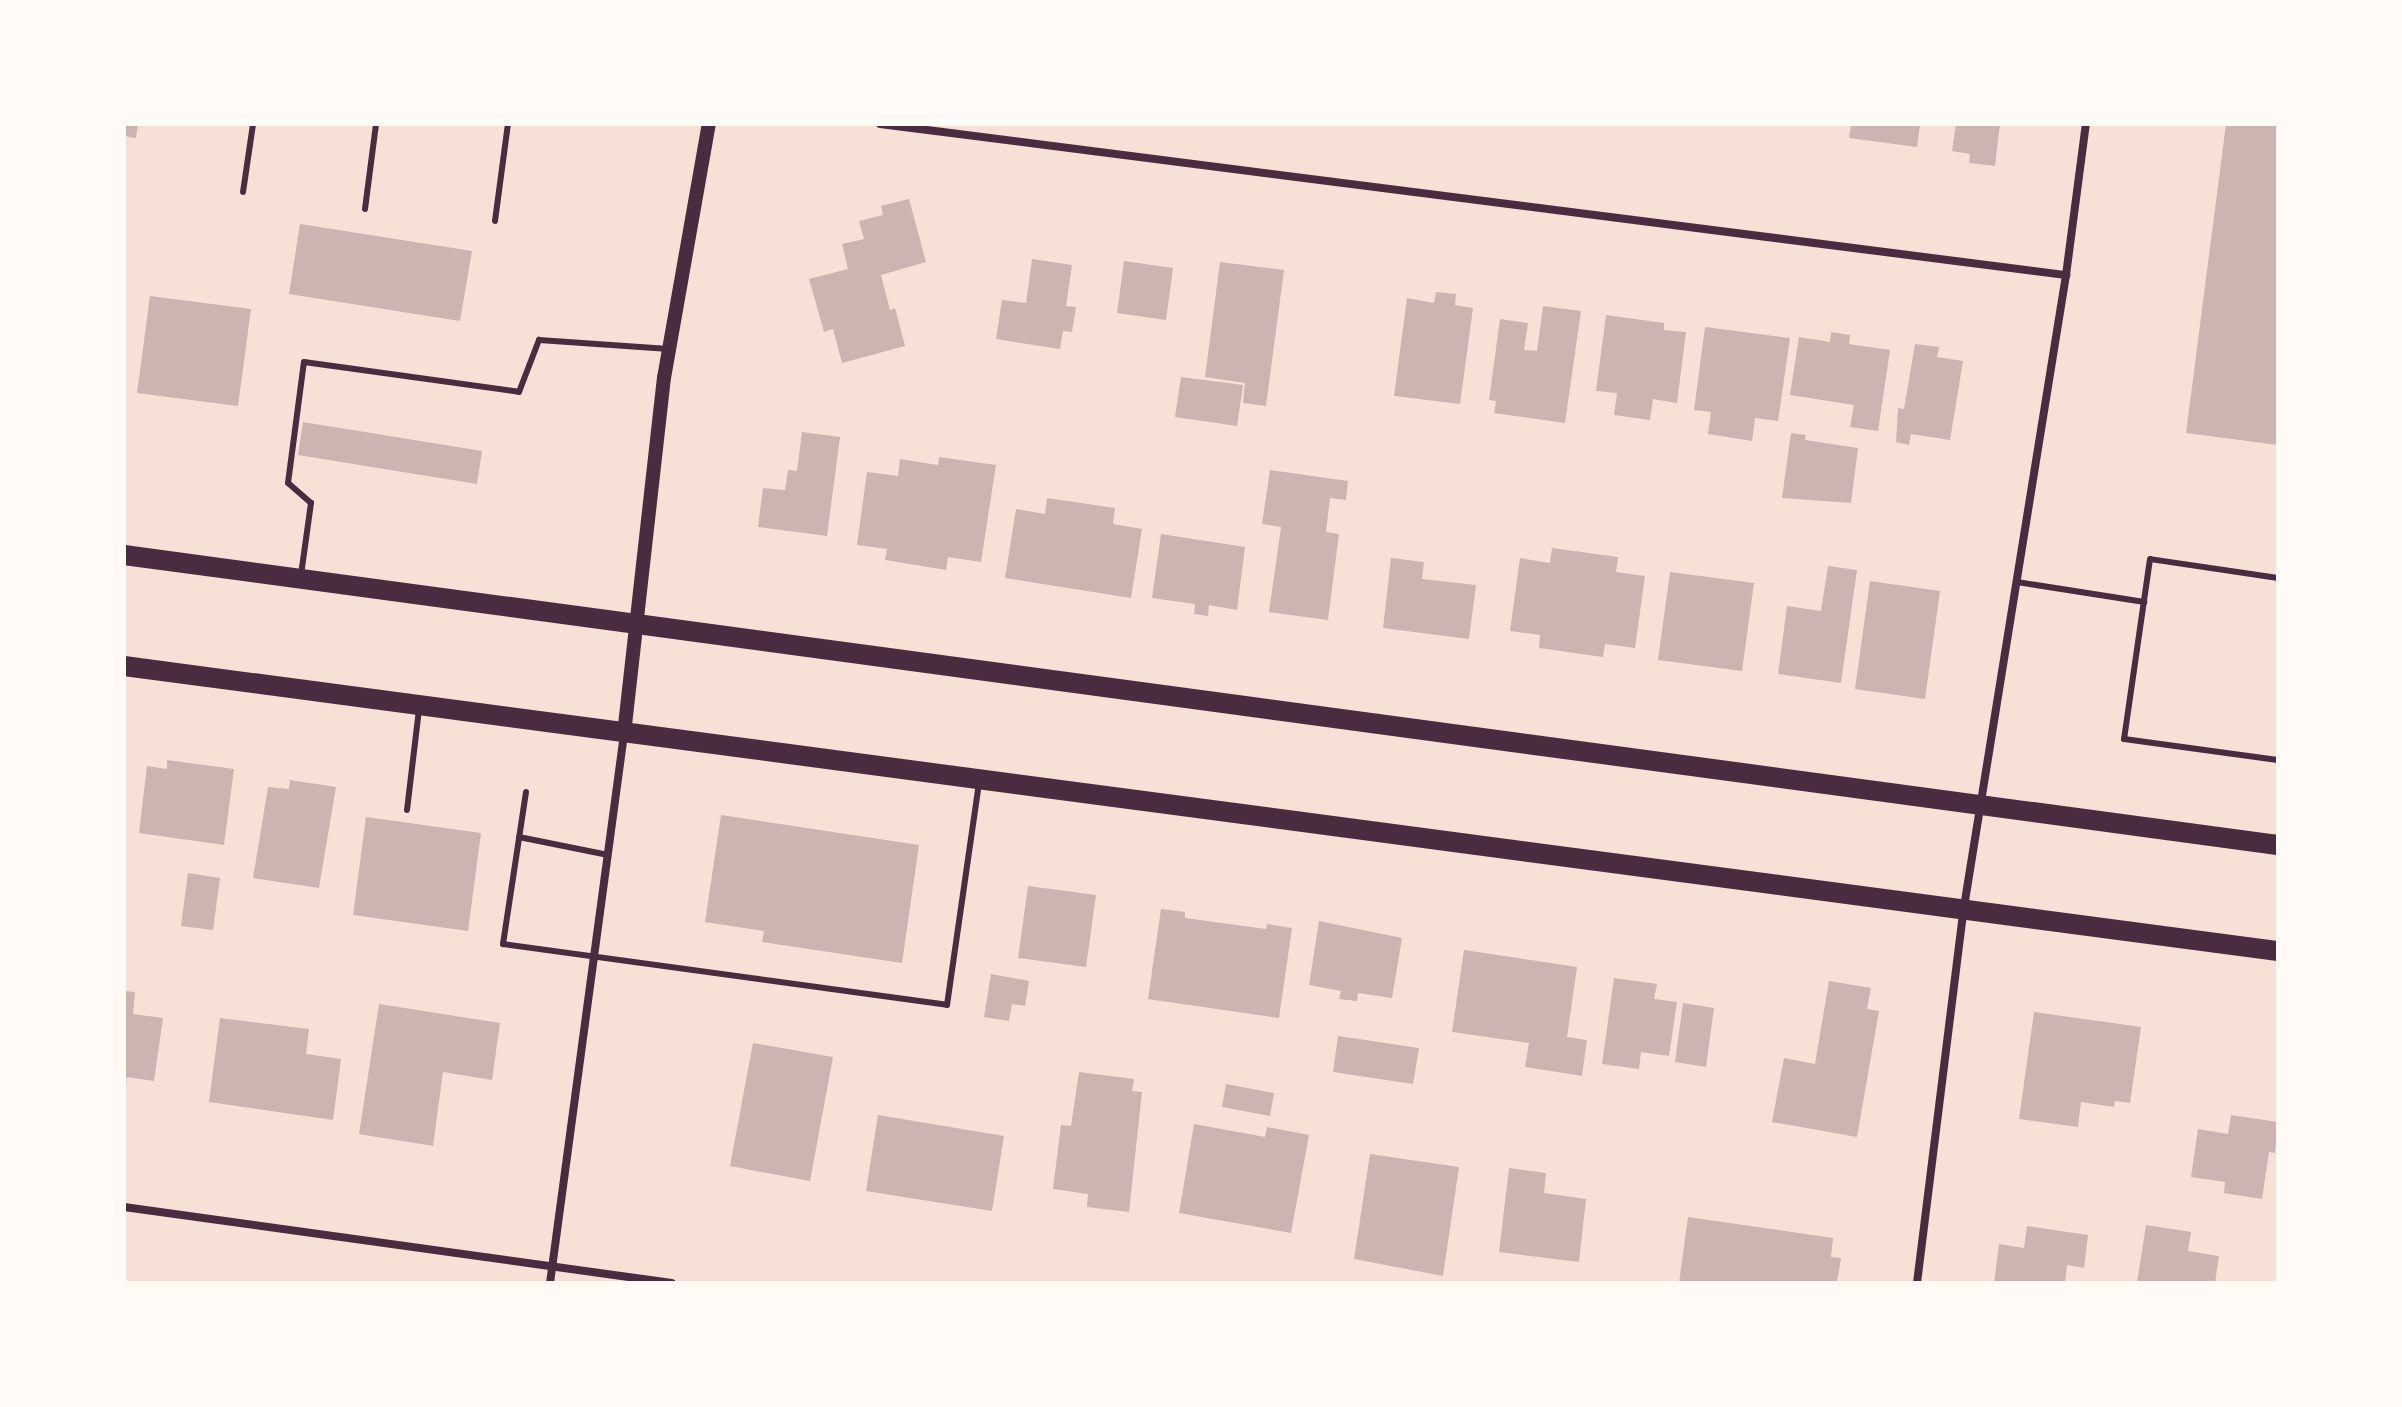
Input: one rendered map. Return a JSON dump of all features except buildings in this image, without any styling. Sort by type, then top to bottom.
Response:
[{"type":"main road","points":[[124,555],[2278,845]]},
{"type":"main road","points":[[124,666],[624,734],[1964,907],[2278,951]]},
{"type":"street","points":[[550,1283],[624,734],[669,349],[709,124]]},
{"type":"street","points":[[880,124],[2066,275]]},
{"type":"street","points":[[1917,1283],[1964,907],[2066,275],[2086,124]]},
{"type":"street","points":[[124,1207],[672,1283]]},
{"type":"lane","points":[[243,192],[253,124]]},
{"type":"lane","points":[[365,209],[376,124]]},
{"type":"lane","points":[[495,221],[508,124]]},
{"type":"lane","points":[[301,579],[311,503],[288,483],[304,362],[519,392],[539,340],[669,349]]},
{"type":"lane","points":[[2278,578],[2150,559],[2124,739],[2278,760]]},
{"type":"lane","points":[[2017,582],[2144,602]]},
{"type":"lane","points":[[407,810],[420,706]]},
{"type":"lane","points":[[526,792],[503,944],[947,1005],[979,780]]},
{"type":"lane","points":[[519,837],[608,855]]}]
